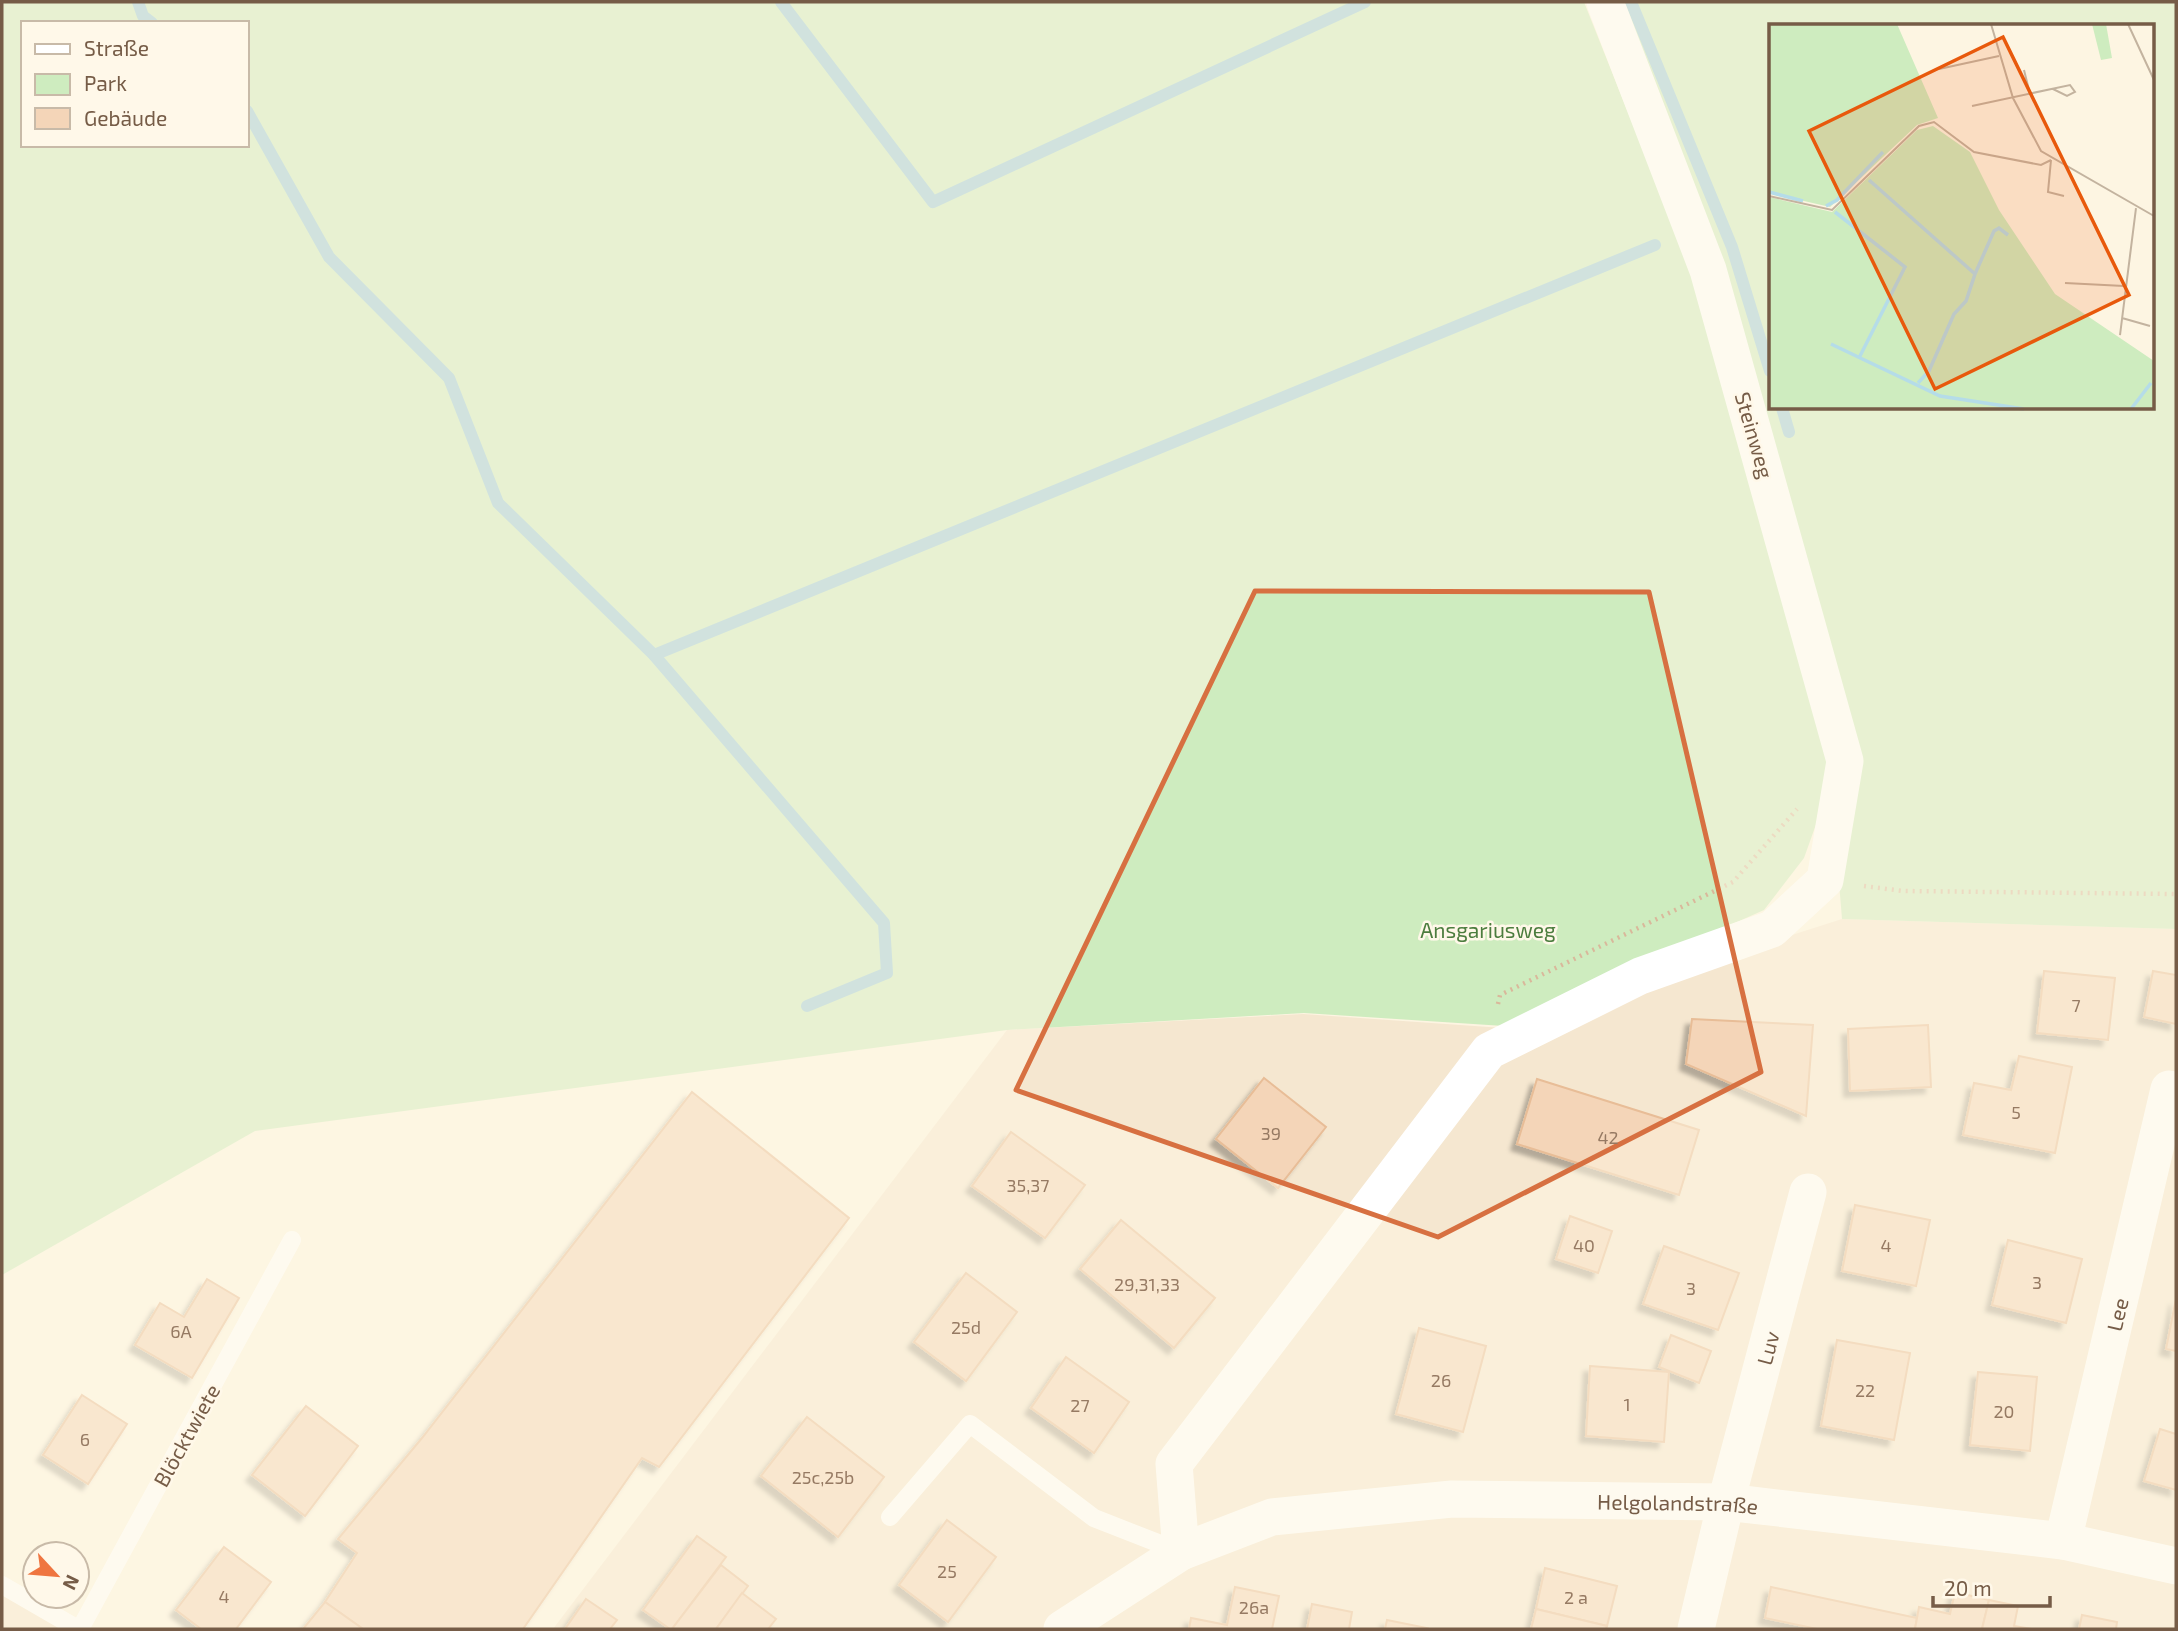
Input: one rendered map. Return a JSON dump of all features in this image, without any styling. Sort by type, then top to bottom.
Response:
[{"type":"street","name":"Steinweg","points":[[1605,2],[1708,270],[1845,761],[1825,880]]},
{"type":"street","points":[[1062,1629],[1181,1552],[1174,1464],[1489,1051],[1640,976],[1772,929],[1825,880]]},
{"type":"street","name":"Lee","points":[[2063,1541],[2169,1089]]},
{"type":"street","name":"Luv","points":[[1696,1629],[1726,1502],[1808,1192]]},
{"type":"street","name":"Helgolandstraße","points":[[1181,1552],[1272,1517],[1452,1499],[1726,1502],[2063,1541],[2176,1566]]},
{"type":"lane","name":"Blöcktwiete","points":[[2,1585],[79,1629],[292,1240]]},
{"type":"lane","points":[[890,1517],[970,1424],[1094,1518],[1181,1552]]},
{"type":"path","points":[[1489,1051],[1500,995],[1733,882],[1802,804]]},
{"type":"path","points":[[1825,880],[1903,891],[2176,894]]},
{"type":"highlighted area","points":[[1255,591],[1649,592],[1761,1072],[1438,1237],[1016,1090]]},
{"type":"shaded area","points":[[1842,919],[2176,929],[2176,1629],[553,1629],[1007,1030],[1303,1014],[1503,1028]]},
{"type":"shaded area","points":[[2,1582],[21,1594],[21,1610],[47,1610],[78,1629],[2,1629]]},
{"type":"green space","name":"Ansgariusweg","points":[[2,2],[1584,2],[1700,293],[1828,738],[1824,802],[1804,858],[1764,910],[1504,1026],[1304,1013],[1007,1030],[255,1131],[2,1275]]},
{"type":"green space","points":[[1618,2],[2176,2],[2176,929],[1842,919],[1837,858],[1860,752]]},
{"type":"building","points":[[2044,971],[2115,978],[2108,1040],[2037,1033]]},
{"type":"building","points":[[2153,971],[2176,975],[2176,1024],[2144,1017]]},
{"type":"building","points":[[1692,1019],[1813,1025],[1806,1116],[1686,1064]]},
{"type":"building","points":[[1928,1025],[1931,1087],[1850,1091],[1848,1029]]},
{"type":"building","points":[[2019,1056],[2072,1067],[2055,1153],[1963,1135],[1974,1083],[2011,1090]]},
{"type":"building","points":[[1264,1078],[1326,1127],[1278,1188],[1216,1139]]},
{"type":"building","points":[[1537,1079],[1699,1130],[1679,1195],[1517,1144]]},
{"type":"building","points":[[692,1092],[849,1218],[659,1467],[642,1458],[523,1629],[363,1629],[325,1602],[357,1553],[338,1539],[422,1438]]},
{"type":"building","points":[[1011,1132],[1085,1185],[1045,1238],[972,1186]]},
{"type":"building","points":[[1855,1205],[1930,1220],[1916,1286],[1842,1271]]},
{"type":"building","points":[[1570,1216],[1612,1231],[1598,1273],[1556,1259]]},
{"type":"building","points":[[1121,1220],[1215,1298],[1174,1348],[1080,1269]]},
{"type":"building","points":[[2008,1240],[2082,1259],[2066,1323],[1992,1305]]},
{"type":"building","points":[[1664,1246],[1739,1273],[1718,1330],[1643,1304]]},
{"type":"building","points":[[966,1273],[1017,1312],[966,1381],[914,1342]]},
{"type":"building","points":[[207,1279],[239,1298],[192,1378],[135,1345],[160,1303],[184,1317]]},
{"type":"building","points":[[2176,1299],[2176,1351],[2166,1349]]},
{"type":"building","points":[[1419,1328],[1486,1346],[1463,1432],[1396,1414]]},
{"type":"building","points":[[1671,1335],[1711,1351],[1699,1383],[1659,1367]]},
{"type":"building","points":[[1837,1340],[1910,1353],[1894,1440],[1821,1426]]},
{"type":"building","points":[[1066,1357],[1129,1402],[1094,1453],[1031,1408]]},
{"type":"building","points":[[1590,1366],[1669,1372],[1664,1442],[1586,1436]]},
{"type":"building","points":[[1978,1372],[2037,1377],[2030,1451],[1970,1445]]},
{"type":"building","points":[[82,1395],[127,1424],[88,1484],[43,1455]]},
{"type":"building","points":[[306,1406],[358,1446],[305,1516],[252,1475]]},
{"type":"building","points":[[807,1417],[884,1477],[838,1537],[761,1476]]},
{"type":"building","points":[[2160,1429],[2176,1434],[2176,1490],[2144,1481]]},
{"type":"building","points":[[947,1520],[996,1557],[948,1622],[899,1585]]},
{"type":"building","points":[[697,1536],[726,1557],[670,1629],[643,1610]]},
{"type":"building","points":[[224,1547],[271,1582],[236,1629],[201,1629],[176,1610]]},
{"type":"building","points":[[721,1565],[748,1586],[716,1629],[672,1629]]},
{"type":"building","points":[[1545,1568],[1617,1586],[1607,1626],[1536,1609]]},
{"type":"building","points":[[1235,1587],[1279,1596],[1272,1629],[1189,1629],[1191,1618],[1227,1625]]},
{"type":"building","points":[[1771,1587],[1917,1618],[1915,1629],[1817,1629],[1765,1618]]},
{"type":"building","points":[[1955,1592],[1989,1600],[1982,1629],[1915,1629],[1919,1607],[1950,1614]]},
{"type":"building","points":[[742,1593],[776,1619],[768,1629],[716,1629]]},
{"type":"building","points":[[586,1599],[617,1620],[610,1629],[565,1629]]},
{"type":"building","points":[[1989,1600],[2018,1606],[2014,1626],[2032,1629],[1982,1629]]},
{"type":"building","points":[[325,1602],[363,1629],[303,1629]]},
{"type":"building","points":[[1312,1604],[1352,1612],[1349,1629],[1307,1629]]},
{"type":"building","points":[[1536,1609],[1607,1626],[1606,1629],[1531,1629]]},
{"type":"building","points":[[2082,1615],[2117,1622],[2116,1629],[2079,1629]]},
{"type":"building","points":[[1387,1620],[1427,1628],[1385,1629]]},
{"type":"waterway","points":[[138,2],[143,16],[149,21]]},
{"type":"waterway","points":[[781,2],[933,202],[1365,2]]},
{"type":"waterway","points":[[1631,2],[1732,247],[1769,368]]},
{"type":"waterway","points":[[248,113],[329,257],[449,378],[498,503],[654,655],[1655,245]]},
{"type":"waterway","points":[[1783,410],[1789,432]]},
{"type":"waterway","points":[[654,655],[884,923],[887,973],[807,1006]]}]
